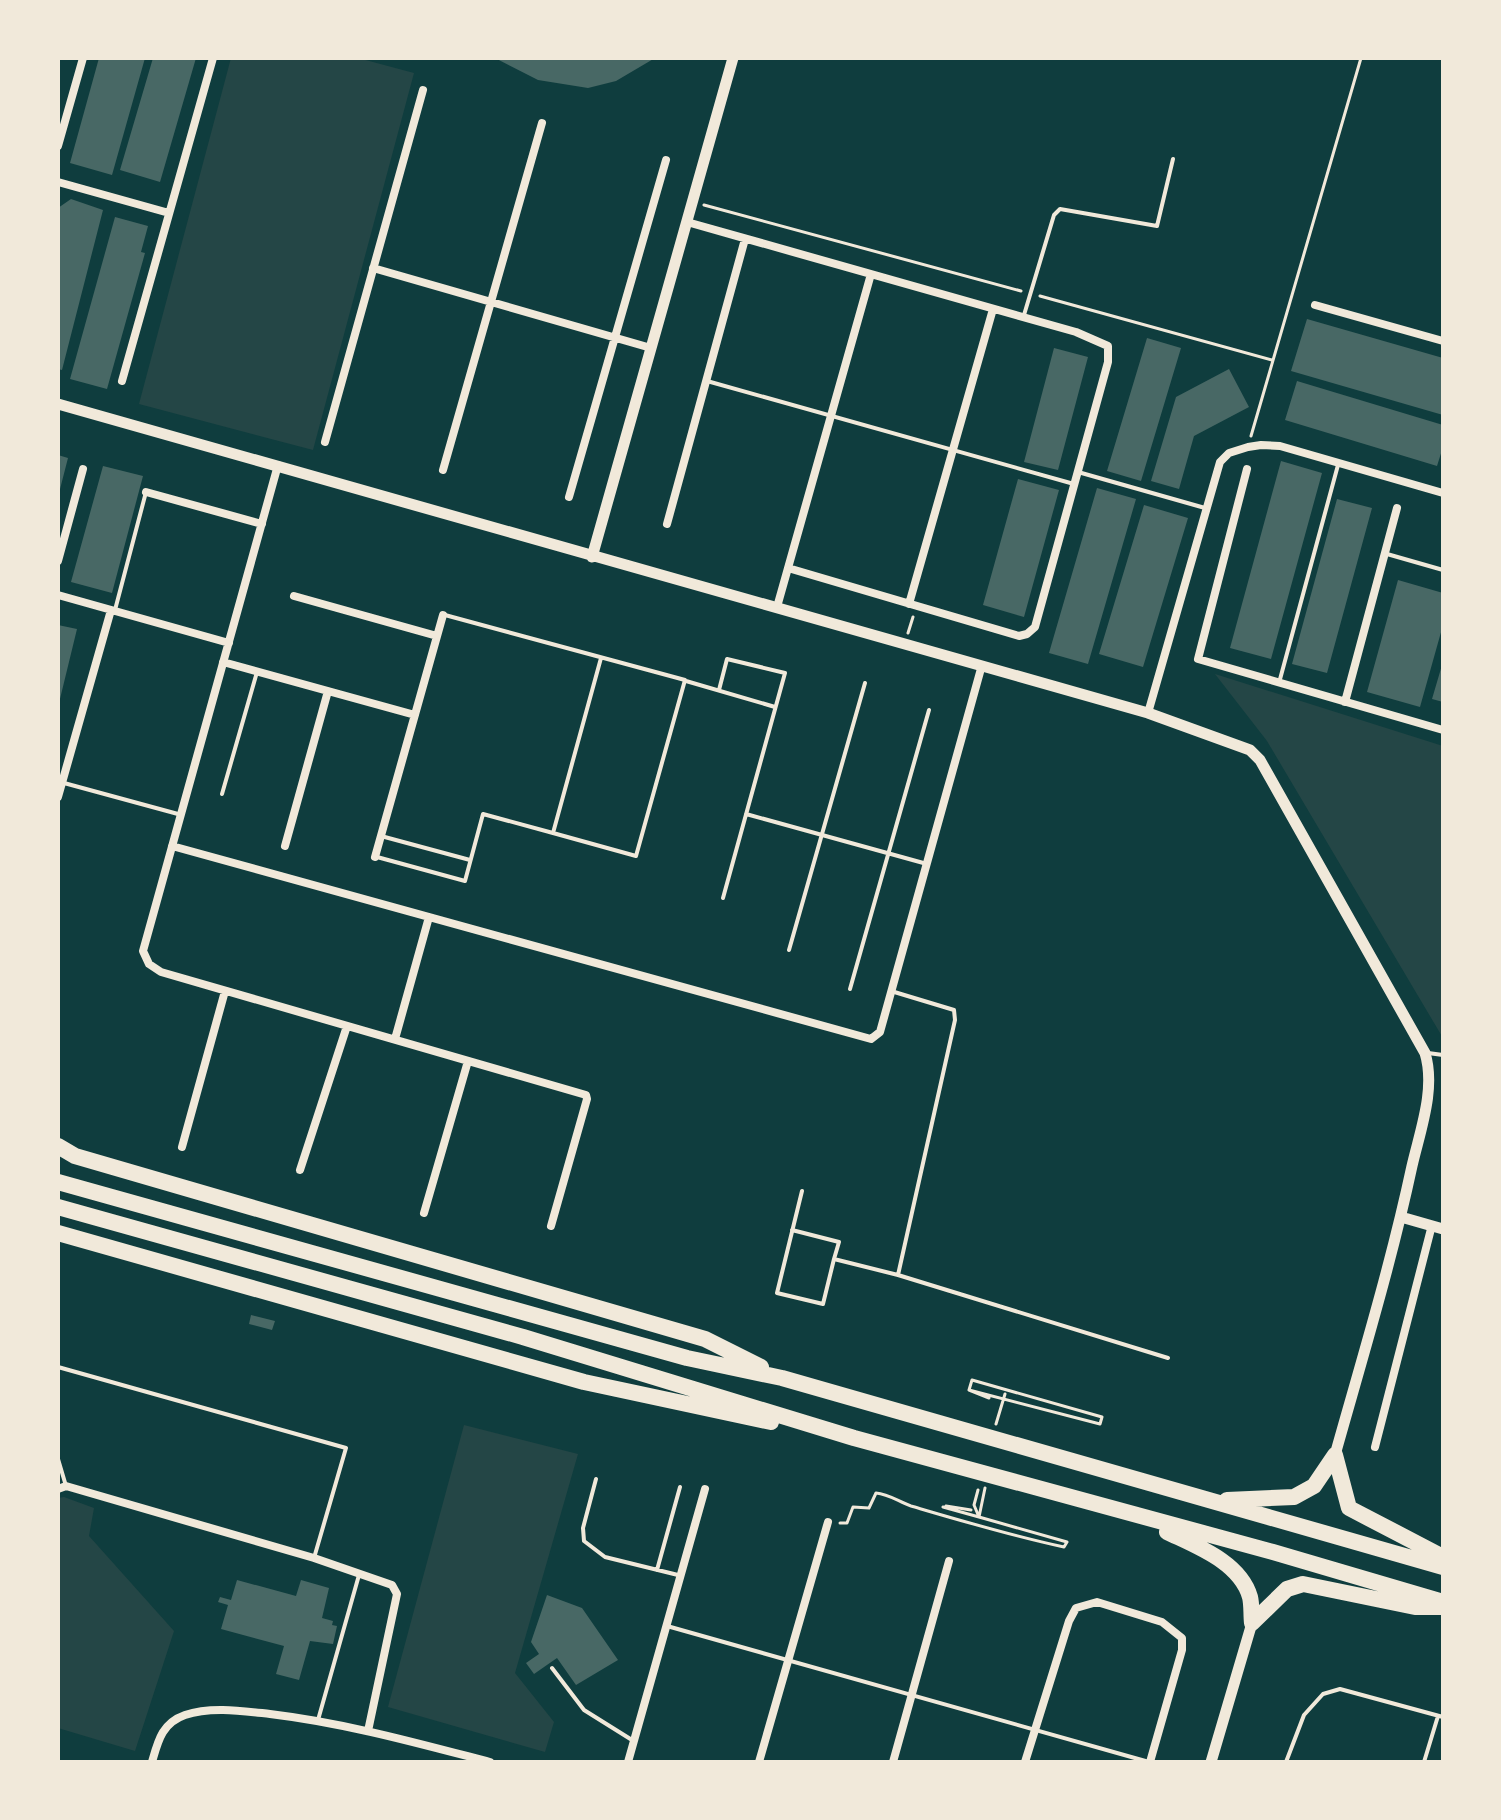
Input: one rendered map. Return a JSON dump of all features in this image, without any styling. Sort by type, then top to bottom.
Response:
[{"type":"highway","points":[[58,1146],[66,1154],[705,1339],[782,1378]]},
{"type":"highway","points":[[58,1182],[687,1358],[782,1378],[1443,1567]]},
{"type":"highway","points":[[58,1207],[523,1337],[854,1438],[1273,1552],[1443,1604]]},
{"type":"highway","points":[[58,1235],[584,1382],[854,1438]]},
{"type":"highway","points":[[1214,1500],[1294,1497],[1314,1486],[1335,1455]]},
{"type":"highway","points":[[1335,1455],[1349,1508],[1443,1557]]},
{"type":"highway","points":[[1129,1514],[1214,1554],[1237,1576],[1250,1596],[1252,1623]]},
{"type":"highway","points":[[1252,1623],[1287,1589],[1303,1584],[1415,1607],[1443,1604]]},
{"type":"street","points":[[58,146],[83,58]]},
{"type":"street","points":[[122,381],[213,58]]},
{"type":"street","points":[[592,557],[733,58]]},
{"type":"street","points":[[325,442],[423,90]]},
{"type":"street","points":[[443,470],[542,123]]},
{"type":"street","points":[[569,497],[666,160]]},
{"type":"street","points":[[58,182],[169,213]]},
{"type":"street","points":[[687,222],[1024,318],[1098,340],[1108,346],[1108,362],[1035,627],[1027,634],[1019,636],[788,568]]},
{"type":"street","points":[[667,524],[745,239]]},
{"type":"street","points":[[373,268],[651,348]]},
{"type":"street","points":[[777,607],[871,274]]},
{"type":"street","points":[[1315,305],[1443,341]]},
{"type":"street","points":[[912,605],[993,309]]},
{"type":"street","points":[[58,404],[1148,713],[1241,745],[1260,760],[1425,1053],[1430,1067],[1428,1095],[1401,1217],[1335,1455]]},
{"type":"street","points":[[1148,713],[1205,508],[1220,462],[1229,453],[1248,447],[1280,446],[1443,493]]},
{"type":"street","points":[[278,465],[143,951],[149,964],[161,972],[586,1095],[551,1226]]},
{"type":"street","points":[[58,561],[83,469]]},
{"type":"street","points":[[1247,469],[1198,659],[1443,730]]},
{"type":"street","points":[[146,492],[262,524]]},
{"type":"street","points":[[1345,702],[1397,508]]},
{"type":"street","points":[[58,595],[229,643]]},
{"type":"street","points":[[294,596],[437,636]]},
{"type":"street","points":[[59,790],[113,610]]},
{"type":"street","points":[[375,857],[443,615]]},
{"type":"street","points":[[223,662],[415,715]]},
{"type":"street","points":[[172,846],[871,1039],[880,1032],[982,665]]},
{"type":"street","points":[[285,846],[328,691]]},
{"type":"street","points":[[395,1039],[429,917]]},
{"type":"street","points":[[182,1147],[225,991]]},
{"type":"street","points":[[300,1170],[347,1026]]},
{"type":"street","points":[[424,1213],[468,1061]]},
{"type":"street","points":[[1375,1447],[1438,1227],[1401,1217]]},
{"type":"street","points":[[62,1488],[314,1558],[392,1585],[397,1594],[368,1731]]},
{"type":"street","points":[[628,1762],[705,1489]]},
{"type":"street","points":[[759,1762],[828,1522]]},
{"type":"street","points":[[893,1762],[949,1561]]},
{"type":"street","points":[[1025,1762],[1069,1621],[1076,1608],[1097,1602],[1162,1622],[1182,1638],[1182,1650],[1150,1762]]},
{"type":"street","points":[[1211,1762],[1252,1623]]},
{"type":"street","points":[[152,1762],[160,1733],[173,1721],[186,1714],[232,1709],[318,1720],[470,1760],[490,1762]]},
{"type":"lane","points":[[1032,58],[1041,58]]},
{"type":"lane","points":[[1024,318],[1054,215],[1060,209],[1157,226],[1173,159]]},
{"type":"lane","points":[[705,381],[1074,484]]},
{"type":"lane","points":[[1279,683],[1338,463]]},
{"type":"lane","points":[[1078,472],[1205,508]]},
{"type":"lane","points":[[113,610],[146,492]]},
{"type":"lane","points":[[1384,554],[1443,570]]},
{"type":"lane","points":[[443,615],[775,707]]},
{"type":"lane","points":[[553,833],[601,658]]},
{"type":"lane","points":[[719,690],[727,659],[785,673],[723,898]]},
{"type":"lane","points":[[222,794],[257,672]]},
{"type":"lane","points":[[375,857],[465,881],[483,814],[636,856],[685,680]]},
{"type":"lane","points":[[789,950],[865,683]]},
{"type":"lane","points":[[850,989],[929,710]]},
{"type":"lane","points":[[59,790],[181,815]]},
{"type":"lane","points":[[746,814],[927,864]]},
{"type":"lane","points":[[381,836],[470,860]]},
{"type":"lane","points":[[891,991],[954,1010],[955,1020],[898,1275]]},
{"type":"lane","points":[[1425,1053],[1443,1055]]},
{"type":"lane","points":[[792,1230],[839,1242],[823,1304],[777,1293],[792,1230],[802,1191]]},
{"type":"lane","points":[[834,1259],[898,1275],[1168,1358]]},
{"type":"lane","points":[[58,1367],[346,1448],[314,1558]]},
{"type":"lane","points":[[58,1459],[62,1488]]},
{"type":"lane","points":[[596,1479],[583,1528],[584,1541],[605,1557],[681,1576]]},
{"type":"lane","points":[[657,1570],[680,1487]]},
{"type":"lane","points":[[318,1720],[360,1573]]},
{"type":"lane","points":[[666,1626],[1150,1762]]},
{"type":"lane","points":[[552,1668],[584,1710],[634,1741]]},
{"type":"lane","points":[[1286,1762],[1304,1715],[1323,1694],[1340,1689],[1441,1716],[1424,1762]]},
{"type":"path","points":[[1248,447],[1361,58]]},
{"type":"path","points":[[693,201],[1272,360]]},
{"type":"path","points":[[906,644],[912,605]]},
{"type":"path","points":[[972,1380],[1102,1417],[1100,1424],[1004,1396],[969,1390],[972,1380]]},
{"type":"path","points":[[969,1390],[989,1398]]},
{"type":"path","points":[[995,1427],[1004,1396]]},
{"type":"path","points":[[979,1487],[974,1505],[979,1517]]},
{"type":"path","points":[[828,1522],[847,1523],[853,1507],[869,1508],[876,1493],[996,1532],[1064,1547],[1067,1542],[943,1507],[971,1510]]},
{"type":"shaded area","points":[[231,58],[358,58],[414,73],[313,450],[139,404]]},
{"type":"shaded area","points":[[1215,674],[1443,746],[1443,1038],[1267,741]]},
{"type":"shaded area","points":[[464,1425],[578,1454],[515,1673],[554,1722],[545,1752],[388,1707]]},
{"type":"shaded area","points":[[64,1497],[94,1508],[89,1536],[174,1631],[135,1751],[58,1728],[58,1498]]},
{"type":"building","points":[[99,58],[145,58],[112,175],[70,163]]},
{"type":"building","points":[[153,58],[196,58],[160,182],[120,170]]},
{"type":"building","points":[[495,58],[655,58],[616,81],[588,88],[538,80]]},
{"type":"building","points":[[71,199],[103,210],[62,370],[58,369],[58,208]]},
{"type":"building","points":[[115,217],[148,226],[141,252],[145,253],[107,389],[70,379]]},
{"type":"building","points":[[1307,319],[1443,358],[1443,415],[1291,371]]},
{"type":"building","points":[[1147,338],[1181,348],[1141,481],[1107,471]]},
{"type":"building","points":[[1054,348],[1088,357],[1058,470],[1024,462]]},
{"type":"building","points":[[1229,369],[1249,407],[1194,436],[1179,489],[1151,481],[1176,397]]},
{"type":"building","points":[[1297,381],[1443,425],[1443,447],[1437,466],[1285,420]]},
{"type":"building","points":[[58,455],[68,458],[59,493],[58,492]]},
{"type":"building","points":[[1281,461],[1322,473],[1271,659],[1230,648]]},
{"type":"building","points":[[103,466],[143,476],[112,593],[71,582]]},
{"type":"building","points":[[1018,479],[1059,490],[1024,617],[983,605]]},
{"type":"building","points":[[1097,488],[1136,499],[1088,664],[1049,653]]},
{"type":"building","points":[[1337,499],[1372,508],[1327,673],[1292,664]]},
{"type":"building","points":[[1144,505],[1188,518],[1143,667],[1099,654]]},
{"type":"building","points":[[1398,580],[1443,593],[1443,625],[1420,707],[1367,692]]},
{"type":"building","points":[[58,625],[77,629],[59,703],[58,703]]},
{"type":"building","points":[[1443,665],[1443,702],[1432,699]]},
{"type":"building","points":[[251,1315],[275,1321],[272,1330],[249,1324]]},
{"type":"building","points":[[237,1580],[296,1596],[301,1580],[329,1588],[322,1618],[333,1621],[332,1625],[337,1626],[333,1644],[310,1641],[299,1680],[276,1674],[284,1646],[221,1629],[228,1605],[218,1602],[220,1597],[231,1600]]},
{"type":"building","points":[[547,1595],[582,1608],[618,1660],[576,1685],[557,1658],[534,1674],[526,1663],[539,1654],[531,1642]]}]
